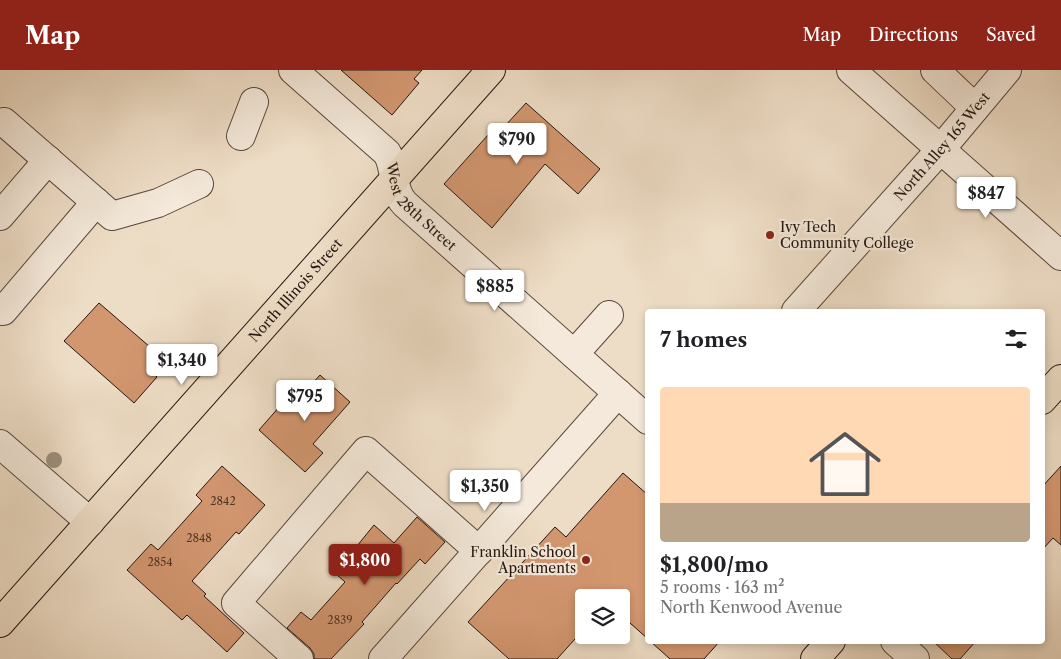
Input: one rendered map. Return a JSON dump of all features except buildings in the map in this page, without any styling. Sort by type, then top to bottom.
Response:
[{"type":"main road","name":"North Illinois Street","points":[[0,623],[491,70]]},
{"type":"main road","points":[[1045,397],[1061,379]]},
{"type":"main road","points":[[815,659],[828,644]]},
{"type":"street","name":"West 28th Street","points":[[292,70],[387,153],[395,178],[397,192],[405,204],[645,417]]},
{"type":"street","points":[[851,70],[1061,256]]},
{"type":"street","name":"North Alley 165 West","points":[[798,309],[940,150],[1008,70]]},
{"type":"street","points":[[944,73],[975,108]]},
{"type":"street","points":[[241,136],[254,102]]},
{"type":"street","points":[[4,122],[112,216],[158,203],[199,184]]},
{"type":"street","points":[[0,216],[48,160]]},
{"type":"street","points":[[0,309],[3,311],[96,202]]},
{"type":"street","points":[[574,354],[609,315]]},
{"type":"street","points":[[383,659],[618,393]]},
{"type":"street","points":[[0,444],[90,522]]},
{"type":"street","points":[[299,659],[236,603],[366,451],[479,551]]},
{"type":"street","points":[[898,644],[915,659]]},
{"type":"place","name":"Ivy Tech Community College","points":[[770,235]]},
{"type":"place","name":"Franklin School Apartments","points":[[586,560]]}]
